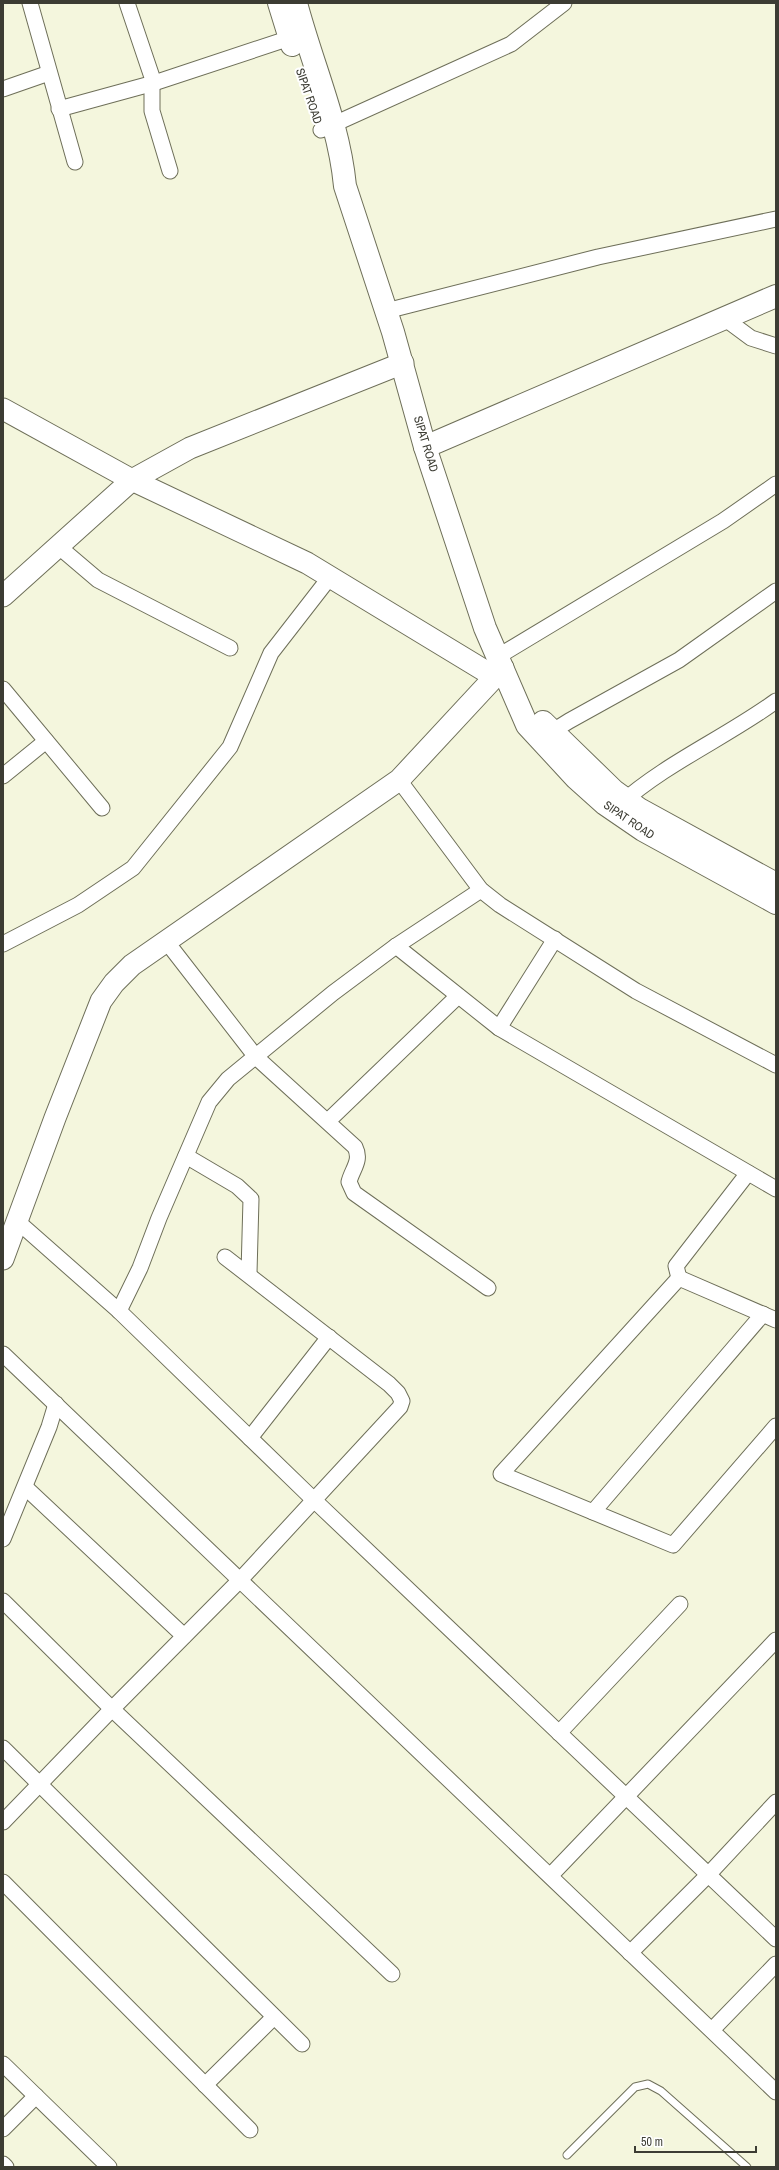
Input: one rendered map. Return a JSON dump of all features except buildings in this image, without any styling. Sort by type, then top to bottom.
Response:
[{"type":"main road","name":"SIPAT ROAD","points":[[279,3],[297,36],[327,127],[343,166],[345,186],[386,311],[426,447],[498,668],[517,699],[536,714],[547,735],[643,830],[776,902]]},
{"type":"main road","name":"SIPAT ROAD","points":[[296,3],[297,36]]},
{"type":"main road","points":[[426,447],[776,296]]},
{"type":"main road","name":"SIPAT ROAD","points":[[619,805],[639,809],[776,884]]},
{"type":"street","points":[[30,3],[75,162]]},
{"type":"street","points":[[128,3],[154,83],[152,85],[152,111],[170,171]]},
{"type":"street","points":[[327,127],[511,44],[564,3]]},
{"type":"street","points":[[59,109],[154,83],[297,36]]},
{"type":"street","points":[[3,89],[49,73]]},
{"type":"street","points":[[386,311],[598,257],[776,219]]},
{"type":"street","points":[[724,318],[751,338],[769,346],[776,346]]},
{"type":"street","points":[[3,596],[132,480],[190,448],[402,363]]},
{"type":"street","points":[[3,409],[132,480],[307,563],[498,668]]},
{"type":"street","points":[[3,1259],[101,1001],[114,983],[132,965],[399,780],[498,668],[723,521],[776,484]]},
{"type":"street","points":[[58,546],[98,580],[230,648]]},
{"type":"street","points":[[3,944],[78,905],[133,868],[230,747],[271,652],[330,577]]},
{"type":"street","points":[[547,735],[679,660],[776,591]]},
{"type":"street","points":[[3,689],[102,808]]},
{"type":"street","points":[[619,805],[686,756],[755,716],[776,701]]},
{"type":"street","points":[[3,776],[46,741]]},
{"type":"street","points":[[399,780],[481,890],[500,905],[636,991],[776,1065]]},
{"type":"street","points":[[119,1311],[140,1268],[209,1102],[228,1079],[333,993],[396,946],[481,890]]},
{"type":"street","points":[[499,1028],[555,940]]},
{"type":"street","points":[[166,941],[256,1057],[346,1138],[358,1154],[358,1162],[349,1182],[354,1193],[488,1288]]},
{"type":"street","points":[[396,946],[499,1028],[776,1189]]},
{"type":"street","points":[[328,1121],[458,996]]},
{"type":"street","points":[[186,1156],[237,1186],[251,1199],[249,1273]]},
{"type":"street","points":[[679,1278],[676,1266],[748,1173]]},
{"type":"street","points":[[17,1220],[119,1311],[315,1501],[776,1939]]},
{"type":"street","points":[[3,1822],[240,1580],[315,1501],[396,1413],[402,1401],[398,1393],[389,1384],[249,1273],[225,1256]]},
{"type":"street","points":[[593,1512],[769,1317],[679,1278]]},
{"type":"street","points":[[679,1278],[501,1474],[673,1545],[776,1426]]},
{"type":"street","points":[[250,1438],[329,1337]]},
{"type":"street","points":[[3,1354],[551,1875],[630,1953],[776,2092]]},
{"type":"street","points":[[3,1539],[49,1427],[56,1404]]},
{"type":"street","points":[[25,1488],[184,1636]]},
{"type":"street","points":[[3,1601],[112,1709],[392,1974]]},
{"type":"street","points":[[559,1733],[680,1604]]},
{"type":"street","points":[[551,1875],[776,1640]]},
{"type":"street","points":[[3,1748],[302,2044]]},
{"type":"street","points":[[630,1953],[708,1875],[776,1802]]},
{"type":"street","points":[[3,1882],[250,2130]]},
{"type":"street","points":[[712,2030],[776,1964]]},
{"type":"street","points":[[205,2085],[274,2017]]},
{"type":"street","points":[[3,2064],[109,2167]]},
{"type":"street","points":[[3,2129],[36,2096]]},
{"type":"street","points":[[3,2164],[6,2167]]},
{"type":"lane","points":[[567,2155],[630,2092],[640,2084],[648,2084],[661,2091],[747,2167]]}]
